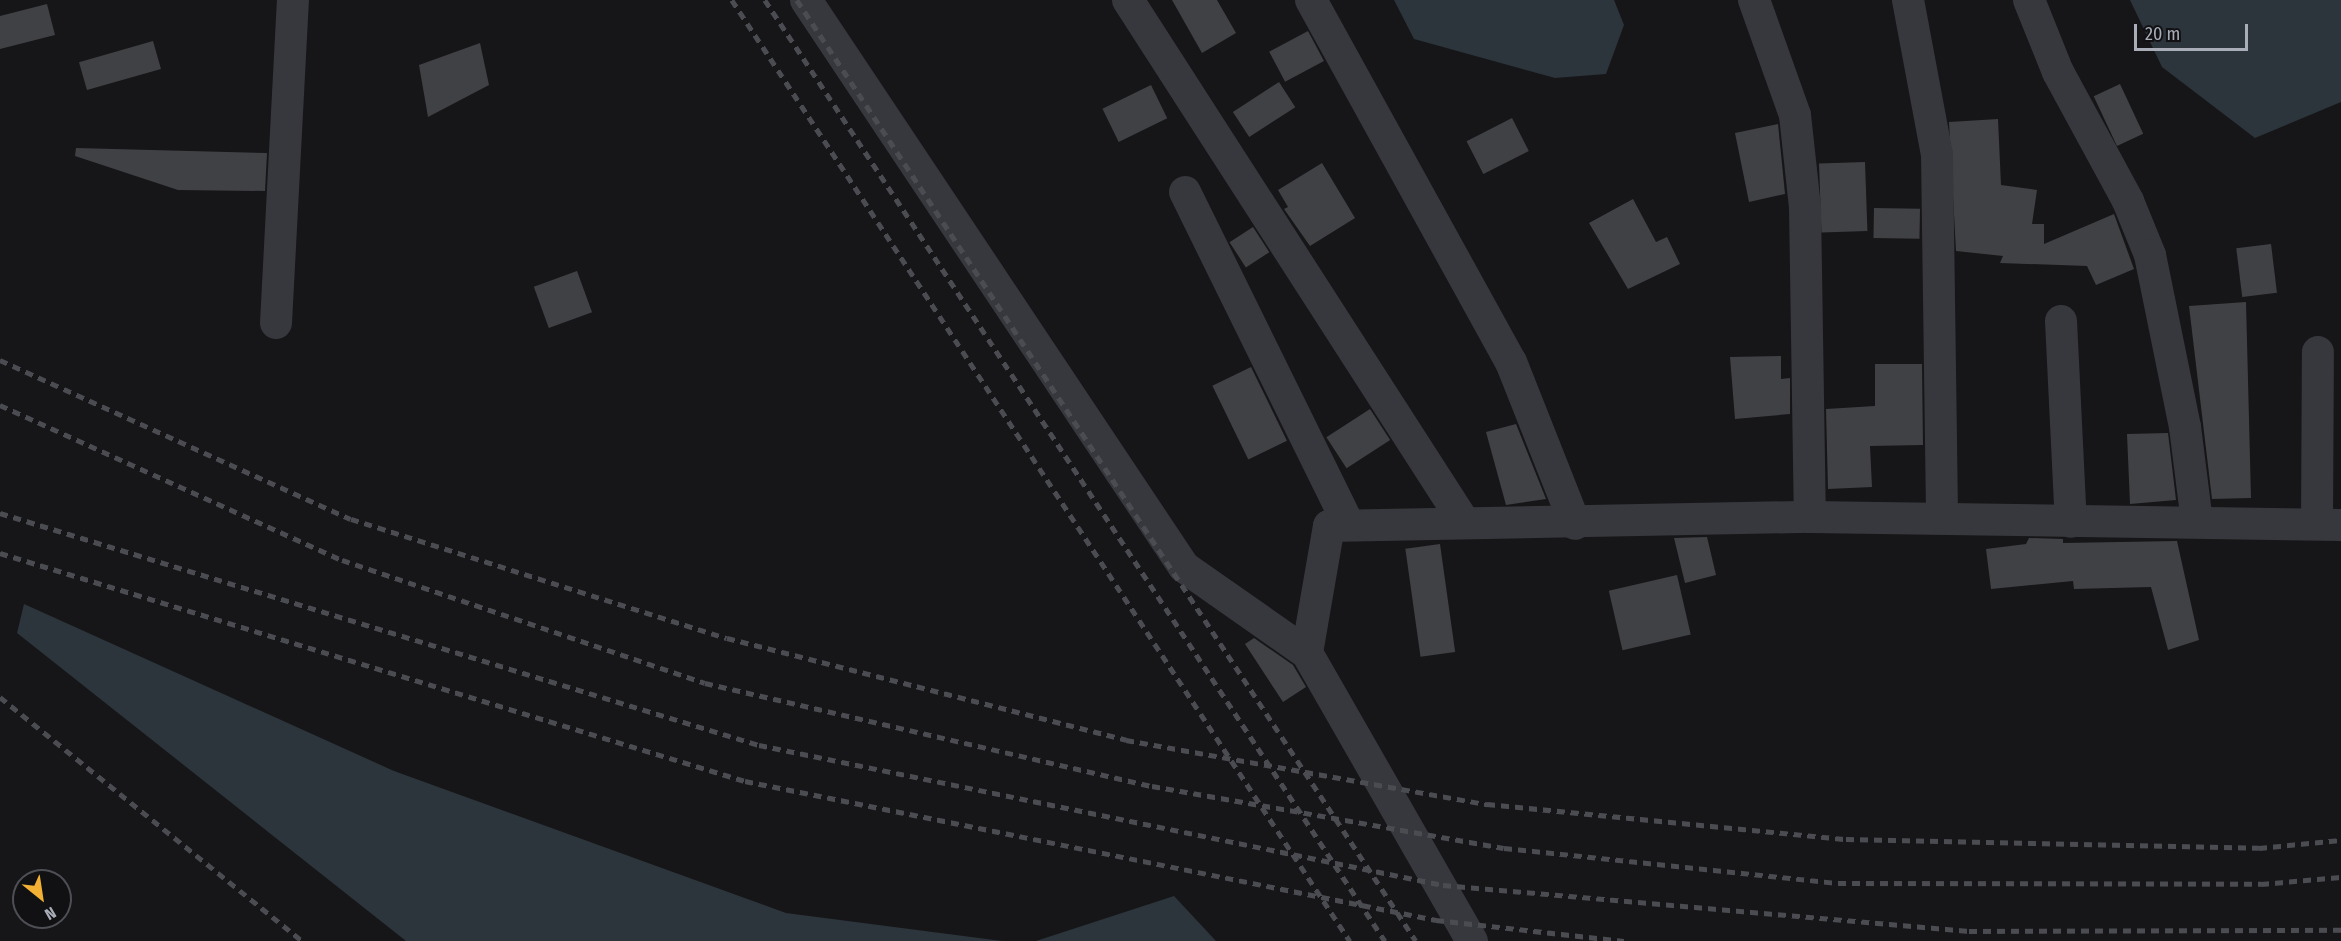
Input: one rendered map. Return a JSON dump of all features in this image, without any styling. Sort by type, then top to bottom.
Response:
[{"type":"street","points":[[276,323],[293,0]]},
{"type":"street","points":[[806,0],[1184,567],[1307,653],[1472,941]]},
{"type":"street","points":[[1128,0],[1464,522]]},
{"type":"street","points":[[1311,0],[1511,362],[1575,524]]},
{"type":"street","points":[[1754,0],[1795,115],[1805,207],[1810,517]]},
{"type":"street","points":[[1908,0],[1937,154],[1942,517]]},
{"type":"street","points":[[2029,0],[2058,72],[2128,201],[2150,255],[2186,427],[2197,522]]},
{"type":"street","points":[[1185,192],[1349,525]]},
{"type":"street","points":[[2061,321],[2071,522]]},
{"type":"street","points":[[1307,653],[1329,526],[1464,522],[1575,524],[1810,517],[2329,524],[2318,352]]},
{"type":"shaded area","points":[[1394,0],[1614,0],[1624,25],[1606,74],[1555,78],[1414,39]]},
{"type":"shaded area","points":[[2130,0],[2341,0],[2341,102],[2255,138],[2162,67]]},
{"type":"shaded area","points":[[24,604],[394,771],[786,913],[1002,941],[406,941],[17,633]]},
{"type":"shaded area","points":[[1174,896],[1216,941],[1036,941]]},
{"type":"building","points":[[1172,0],[1217,0],[1236,33],[1202,53]]},
{"type":"building","points":[[47,4],[55,35],[0,49],[0,16]]},
{"type":"building","points":[[1308,31],[1324,61],[1285,82],[1269,52]]},
{"type":"building","points":[[153,41],[161,69],[87,90],[79,62]]},
{"type":"building","points":[[480,43],[489,85],[428,117],[419,65]]},
{"type":"building","points":[[1279,82],[1295,107],[1249,137],[1233,112]]},
{"type":"building","points":[[2120,84],[2143,134],[2117,146],[2094,96]]},
{"type":"building","points":[[1151,85],[1167,118],[1119,142],[1102,109]]},
{"type":"building","points":[[1512,118],[1529,151],[1483,174],[1467,141]]},
{"type":"building","points":[[1998,119],[2001,185],[2037,190],[2032,224],[2044,224],[2044,244],[2114,214],[2134,269],[2096,285],[2087,266],[2000,263],[2003,256],[1956,251],[1949,122]]},
{"type":"building","points":[[1778,124],[1785,194],[1749,202],[1735,133]]},
{"type":"building","points":[[76,148],[267,153],[265,191],[178,190],[75,156]]},
{"type":"building","points":[[1865,162],[1867,231],[1821,233],[1819,164]]},
{"type":"building","points":[[1322,163],[1355,218],[1310,246],[1284,209],[1288,207],[1278,190]]},
{"type":"building","points":[[1633,199],[1656,242],[1667,237],[1680,264],[1628,289],[1589,223]]},
{"type":"building","points":[[1874,208],[1920,209],[1919,239],[1873,238]]},
{"type":"building","points":[[1253,227],[1269,252],[1246,267],[1230,242]]},
{"type":"building","points":[[2271,244],[2277,293],[2242,297],[2236,248]]},
{"type":"building","points":[[577,271],[592,312],[549,328],[534,287]]},
{"type":"building","points":[[2246,302],[2251,498],[2212,499],[2189,306]]},
{"type":"building","points":[[1781,356],[1781,379],[1790,378],[1790,414],[1735,419],[1730,357]]},
{"type":"building","points":[[1875,364],[1922,364],[1923,445],[1870,446],[1872,487],[1828,489],[1826,409],[1875,406]]},
{"type":"building","points":[[1251,367],[1287,441],[1248,460],[1212,386]]},
{"type":"building","points":[[1370,409],[1390,440],[1347,468],[1326,437]]},
{"type":"building","points":[[1516,424],[1546,499],[1506,505],[1486,432]]},
{"type":"building","points":[[2168,433],[2176,500],[2130,504],[2127,434]]},
{"type":"building","points":[[1707,537],[1716,575],[1685,583],[1674,538]]},
{"type":"building","points":[[2029,538],[2063,539],[2063,543],[2177,541],[2199,640],[2168,650],[2151,587],[2074,589],[2073,581],[1991,589],[1986,549],[2026,544]]},
{"type":"building","points":[[1440,544],[1455,652],[1421,657],[1405,549]]},
{"type":"building","points":[[1677,575],[1691,634],[1623,650],[1609,591]]},
{"type":"building","points":[[1254,638],[1293,665],[1306,687],[1283,702],[1245,644]]},
{"type":"railway","points":[[732,0],[1350,941]]},
{"type":"railway","points":[[765,0],[1385,941]]},
{"type":"railway","points":[[797,0],[1416,941]]},
{"type":"railway","points":[[0,360],[351,519],[727,638],[1126,740],[1487,804],[1846,839],[2259,848],[2341,840]]},
{"type":"railway","points":[[0,405],[342,560],[705,683],[1152,786],[1504,848],[1838,883],[2261,884],[2341,877]]},
{"type":"railway","points":[[0,513],[759,745],[1443,885],[1969,931],[2341,930]]},
{"type":"railway","points":[[0,553],[745,781],[1436,920],[1624,941]]},
{"type":"railway","points":[[0,697],[302,941]]}]
